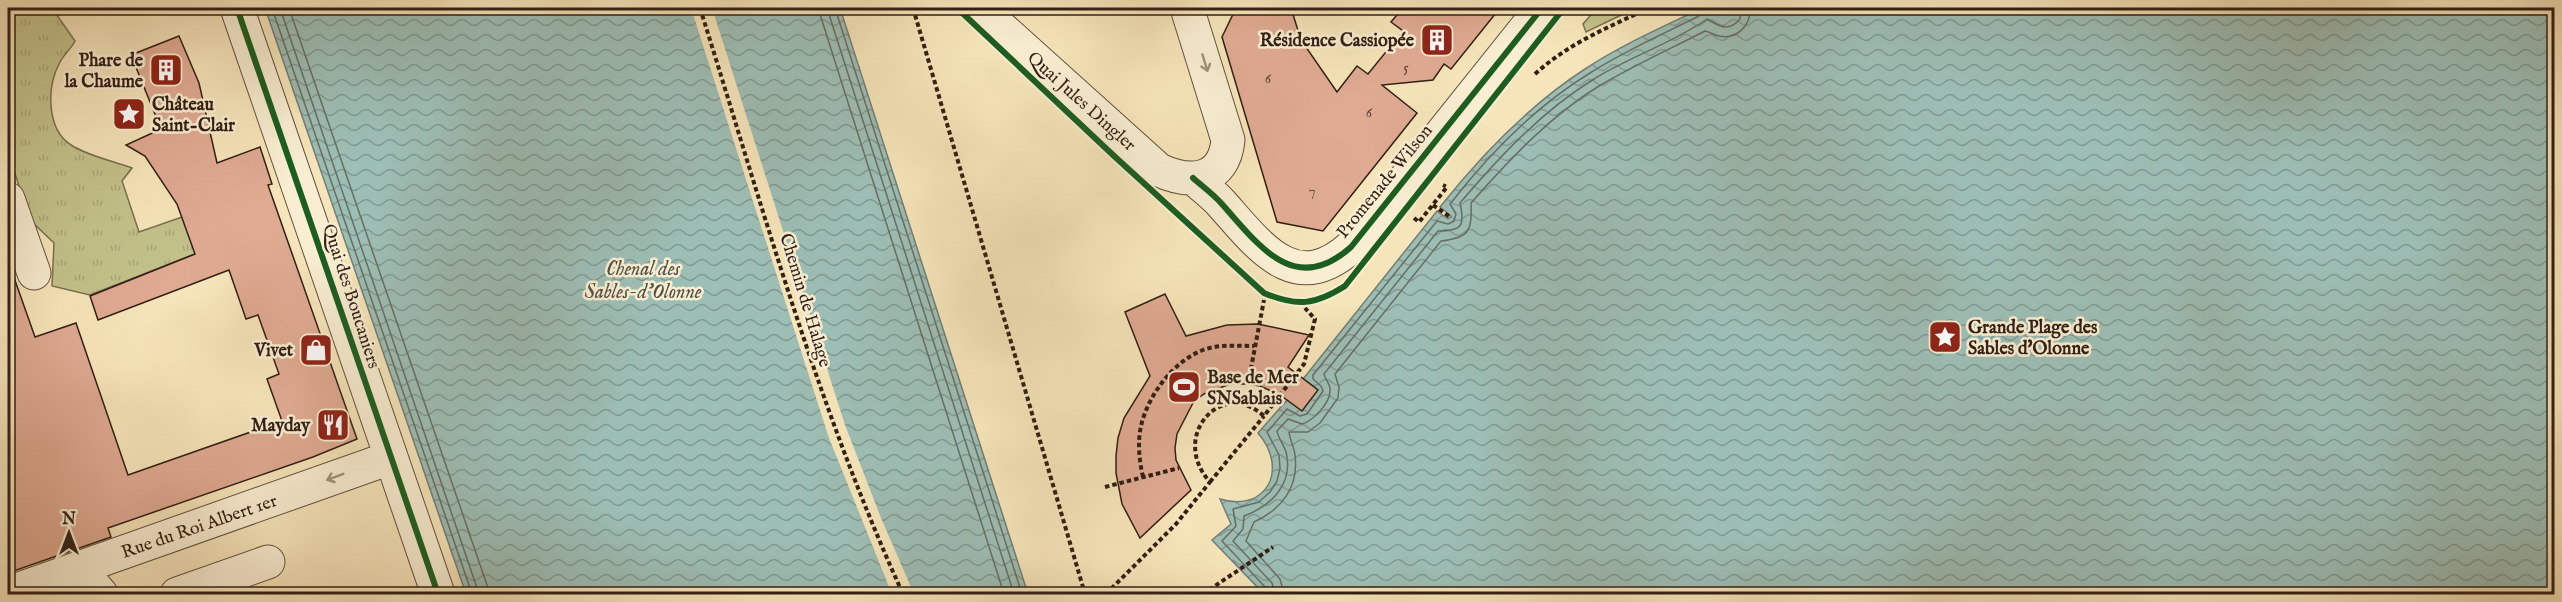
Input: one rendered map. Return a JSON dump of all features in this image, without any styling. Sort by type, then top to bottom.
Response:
[{"type":"street","name":"Quai des Boucaniers","points":[[237,8],[315,229],[390,458],[438,594]]},
{"type":"street","name":"Quai Jules Dingler","points":[[979,8],[1159,170],[1173,176],[1193,178]]},
{"type":"street","points":[[1187,8],[1228,140],[1227,157],[1219,169],[1202,177],[1193,178]]},
{"type":"street","name":"Promenade Wilson","points":[[1193,178],[1219,201],[1242,229],[1274,257],[1288,264],[1322,267],[1337,260],[1351,247],[1542,8]]},
{"type":"street","points":[[8,199],[34,273]]},
{"type":"street","name":"Rue du Roi Albert 1er","points":[[8,593],[390,458]]},
{"type":"street","points":[[177,594],[268,562]]},
{"type":"street","points":[[78,568],[84,583],[94,587],[101,594]]},
{"type":"path","points":[[913,8],[1085,594]]},
{"type":"path","points":[[1528,80],[1553,58],[1582,40],[1649,8]]},
{"type":"path","points":[[1723,8],[1725,14]]},
{"type":"path","points":[[1423,217],[1442,194]]},
{"type":"path","points":[[1433,205],[1450,217]]},
{"type":"path","points":[[1264,293],[1272,296]]},
{"type":"path","points":[[1248,384],[1264,300]]},
{"type":"path","points":[[1106,594],[1176,524],[1304,364],[1315,319],[1305,308]]},
{"type":"path","points":[[1143,477],[1139,458],[1142,422],[1152,397],[1165,379],[1183,362],[1203,350],[1223,346],[1254,346]]},
{"type":"path","points":[[1210,482],[1202,473],[1195,453],[1196,433],[1203,420],[1213,410],[1225,405],[1236,404],[1248,406],[1264,416]]},
{"type":"path","points":[[1105,487],[1179,468]]},
{"type":"path","points":[[1203,594],[1273,547]]},
{"type":"green space","points":[[8,8],[52,8],[75,41],[55,73],[51,96],[53,118],[63,138],[71,145],[132,168],[122,181],[139,232],[182,217],[266,226],[90,295],[52,286],[54,243],[30,220],[8,152]]},
{"type":"green space","points":[[1597,8],[1636,8],[1586,32],[1583,24]]},
{"type":"water","name":"Chenal des Sables-d'Olonne","points":[[265,8],[840,8],[1028,594],[466,594]]},
{"type":"water","name":"Grande Plage des Sables d'Olonne","points":[[1702,8],[1720,8],[1723,15],[1728,12],[1726,8],[2554,8],[2554,594],[1264,594],[1212,540],[1231,524],[1220,499],[1236,502],[1250,500],[1261,494],[1268,485],[1272,473],[1272,460],[1258,433],[1287,400],[1302,410],[1303,379],[1437,211],[1448,219],[1451,216],[1440,207],[1472,168],[1507,132],[1564,83],[1599,60]]},
{"type":"pier","points":[[691,8],[712,8],[845,425],[881,518],[914,594],[892,594],[829,438]]},
{"type":"building","points":[[1236,8],[1291,8],[1301,40],[1337,92],[1357,66],[1368,74],[1403,31],[1391,22],[1403,8],[1500,8],[1451,69],[1444,64],[1433,80],[1382,85],[1417,113],[1323,231],[1277,222],[1222,37]]},
{"type":"building","points":[[179,36],[199,83],[217,163],[260,147],[272,184],[268,185],[357,439],[313,457],[108,528],[111,537],[8,573],[8,269],[11,269],[35,337],[76,323],[128,475],[282,421],[267,379],[279,374],[258,315],[246,319],[229,270],[98,320],[90,296],[195,254],[177,204],[145,156],[126,145],[161,129],[131,55]]},
{"type":"building","points":[[1165,294],[1186,336],[1227,325],[1258,324],[1309,335],[1288,367],[1318,390],[1302,411],[1280,395],[1260,386],[1248,384],[1230,384],[1204,394],[1194,401],[1177,434],[1175,448],[1176,460],[1191,490],[1140,538],[1122,504],[1116,473],[1116,456],[1124,418],[1150,376],[1125,312]]},
{"type":"cycle path","points":[[237,8],[438,594]]},
{"type":"cycle path","points":[[957,8],[1264,293],[1296,302],[1315,300],[1345,286],[1564,8]]},
{"type":"cycle path","points":[[1193,178],[1278,260],[1295,266],[1312,267],[1331,261],[1351,247],[1542,8]]},
{"type":"place","name":"Résidence Cassiopée","points":[[1437,40]]},
{"type":"place","name":"Phare de la Chaume","points":[[166,70]]},
{"type":"place","name":"Château Saint-Clair","points":[[129,114]]},
{"type":"place","name":"Grande Plage des Sables d'Olonne","points":[[1945,337]]},
{"type":"place","name":"Vivet","points":[[316,350]]},
{"type":"place","name":"Base de Mer SNSablais","points":[[1184,387]]},
{"type":"place","name":"Mayday","points":[[333,425]]}]
